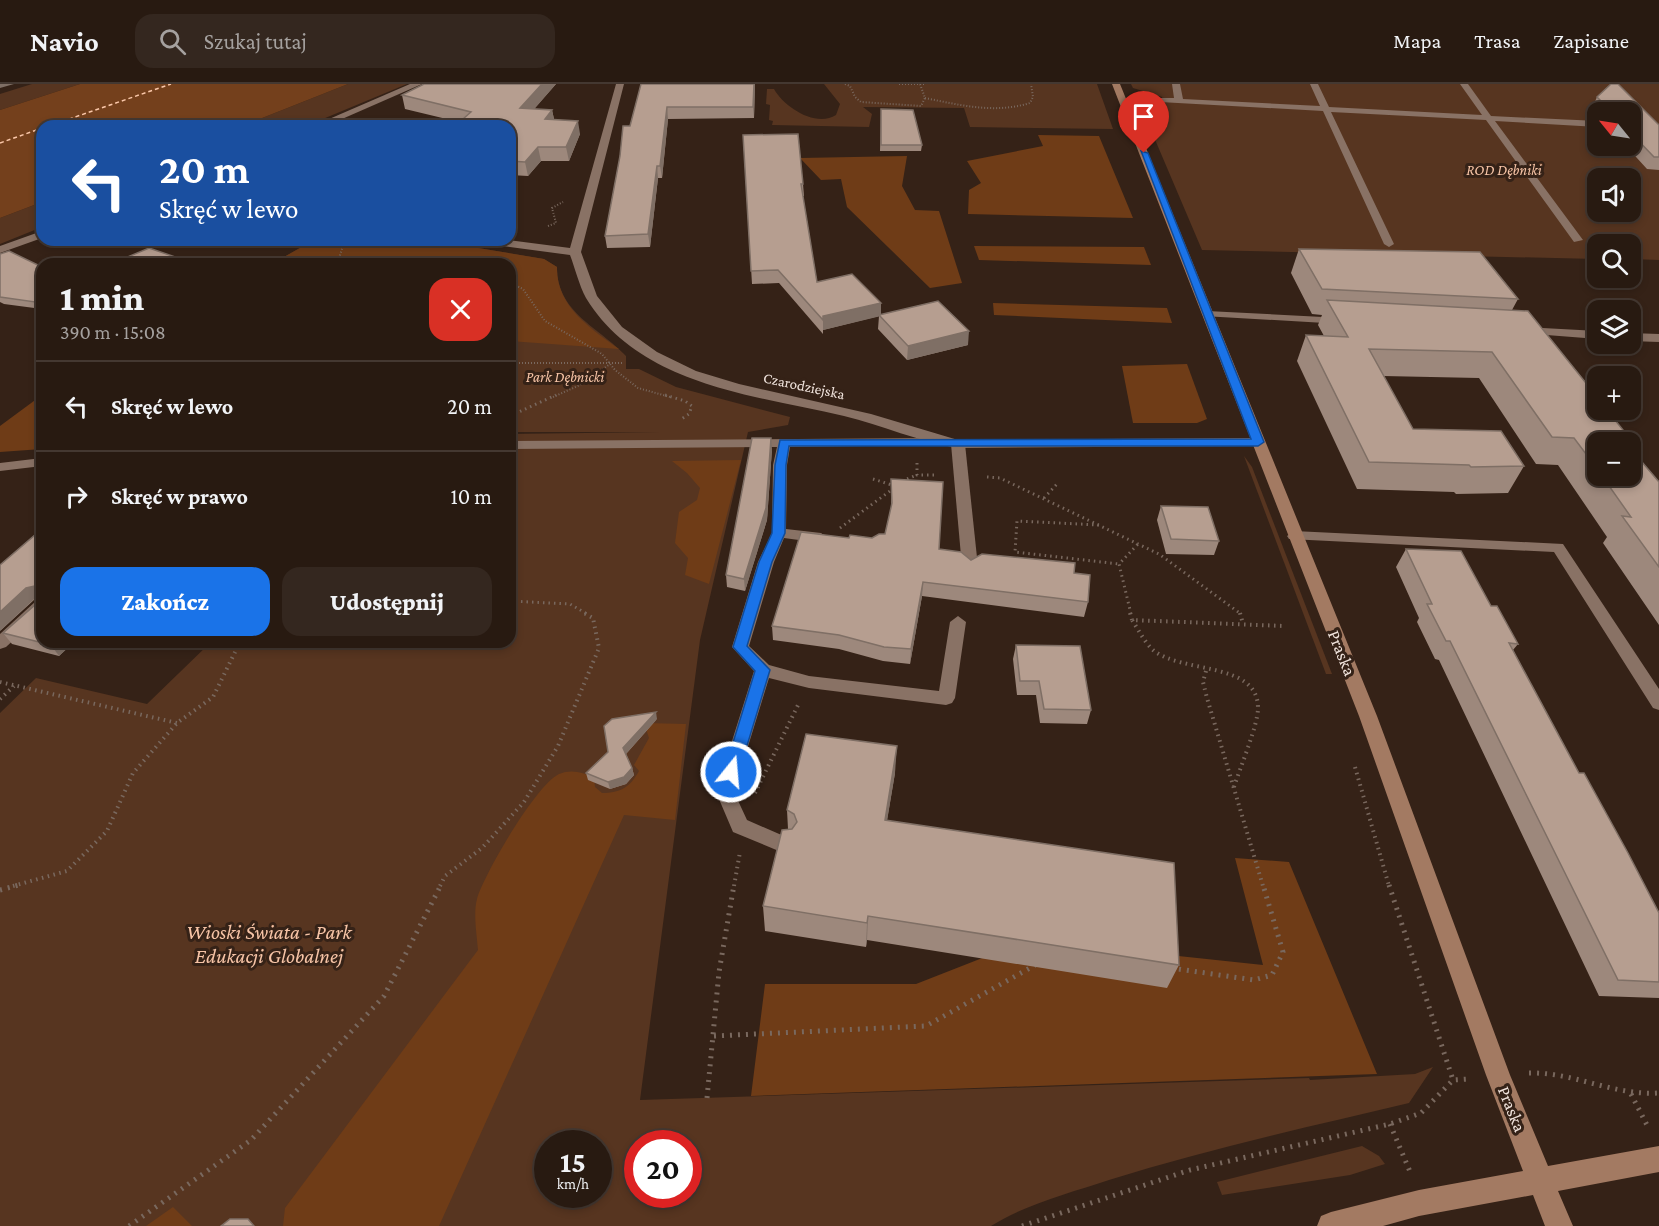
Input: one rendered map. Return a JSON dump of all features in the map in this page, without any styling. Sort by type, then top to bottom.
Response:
[{"type":"street","points":[[332,120],[418,84]]},
{"type":"street","points":[[516,244],[575,252],[591,200],[620,84]]},
{"type":"street","name":"Praska","points":[[1116,84],[1294,536],[1368,716],[1494,1064],[1559,1226]]},
{"type":"street","points":[[0,250],[36,236]]},
{"type":"street","name":"Czarodziejska","points":[[575,252],[580,276],[597,307],[625,336],[661,361],[696,377],[743,390],[867,417],[938,442],[958,444],[1258,442]]},
{"type":"street","points":[[1331,1226],[1419,1203],[1659,1159]]},
{"type":"lane","points":[[1176,84],[1179,100]]},
{"type":"lane","points":[[1314,84],[1323,108],[1389,244]]},
{"type":"lane","points":[[1464,84],[1578,240]]},
{"type":"lane","points":[[1163,100],[1587,123]]},
{"type":"lane","points":[[1207,314],[1354,322]]},
{"type":"lane","points":[[1516,330],[1587,334]]},
{"type":"lane","points":[[1641,337],[1659,338]]},
{"type":"lane","points":[[784,442],[780,465],[778,533],[766,562],[740,647],[763,670],[809,682],[946,698],[958,622]]},
{"type":"lane","points":[[516,445],[938,442]]},
{"type":"lane","points":[[958,444],[970,567]]},
{"type":"lane","points":[[0,467],[36,463]]},
{"type":"lane","points":[[778,533],[830,540]]},
{"type":"lane","points":[[1294,536],[1558,548],[1659,703]]},
{"type":"lane","points":[[0,643],[36,610]]},
{"type":"lane","points":[[763,670],[725,792],[740,826],[786,846]]},
{"type":"path","points":[[845,84],[850,86],[857,84]]},
{"type":"path","points":[[850,86],[855,97],[871,105],[921,106],[925,98],[922,84],[899,84]]},
{"type":"path","points":[[925,98],[995,109],[1017,108],[1030,102],[1033,97],[1031,84]]},
{"type":"path","points":[[546,228],[556,223],[552,208],[558,203],[591,200]]},
{"type":"path","points":[[343,246],[340,258],[355,258]]},
{"type":"path","points":[[516,286],[523,289],[545,321],[602,354],[615,370],[638,388],[685,401],[692,406],[689,414],[679,421]]},
{"type":"path","points":[[516,363],[610,364],[661,361]]},
{"type":"path","points":[[516,413],[580,385],[610,364]]},
{"type":"path","points":[[917,459],[917,475]]},
{"type":"path","points":[[830,540],[912,475],[999,478],[1104,525],[1159,554],[1240,612],[1243,624]]},
{"type":"path","points":[[873,479],[896,486]]},
{"type":"path","points":[[1044,498],[1057,484]]},
{"type":"path","points":[[1104,525],[1017,521],[1015,552],[1119,564]]},
{"type":"path","points":[[1119,564],[1139,543]]},
{"type":"path","points":[[1119,564],[1132,620],[1153,650],[1175,661],[1206,671],[1221,671],[1243,678],[1255,691],[1258,709],[1234,788]]},
{"type":"path","points":[[129,1226],[251,1140],[315,1068],[384,996],[445,876],[482,848],[524,802],[558,746],[599,648],[593,618],[570,604],[516,601]]},
{"type":"path","points":[[1132,620],[1284,626]]},
{"type":"path","points":[[0,890],[67,871],[107,831],[133,773],[177,723],[213,697],[237,648]]},
{"type":"path","points":[[1160,967],[1254,980],[1272,975],[1283,952],[1207,698],[1203,682],[1206,671]]},
{"type":"path","points":[[0,682],[177,723]]},
{"type":"path","points":[[753,799],[809,682]]},
{"type":"path","points":[[0,699],[14,686]]},
{"type":"path","points":[[1354,764],[1399,920],[1453,1080]]},
{"type":"path","points":[[707,1098],[719,972],[741,844]]},
{"type":"path","points":[[714,1036],[926,1026],[1039,963]]},
{"type":"path","points":[[1543,1071],[1553,1071],[1631,1095],[1659,1093]]},
{"type":"path","points":[[1022,1226],[1190,1170],[1390,1124],[1421,1113],[1453,1080],[1464,1079]]},
{"type":"path","points":[[1631,1095],[1648,1127]]},
{"type":"path","points":[[1390,1124],[1408,1164]]},
{"type":"green space","points":[[32,84],[80,84],[0,110],[0,94]]},
{"type":"green space","points":[[348,84],[407,84],[320,120],[257,120]]},
{"type":"green space","points":[[824,84],[1097,84],[1113,129],[970,127],[964,108],[863,107],[872,114],[869,127],[772,125],[773,121],[769,120],[770,105],[766,104],[767,89],[774,89],[785,102],[801,114],[819,119],[836,115],[840,104]]},
{"type":"green space","name":"ROD Dębniki","points":[[1131,84],[1659,84],[1659,260],[1641,259],[1641,234],[1587,234],[1587,259],[1202,250],[1142,109],[1163,102],[1162,97],[1133,88]]},
{"type":"green space","points":[[36,204],[36,229],[0,244],[0,218]]},
{"type":"green space","name":"Wioski Świata - Park Edukacji Globalnej","points":[[303,246],[466,246],[544,259],[557,267],[559,283],[572,308],[626,356],[626,369],[639,369],[676,387],[790,417],[788,425],[748,432],[700,640],[640,1100],[1309,1078],[1310,1080],[1415,1074],[1433,1067],[1409,1103],[1183,1158],[1049,1200],[1019,1211],[991,1226],[0,1226],[0,713],[36,678],[147,704],[205,648],[516,648],[516,434],[659,432],[516,432],[516,258],[265,258],[284,257]]},
{"type":"green space","points":[[1244,456],[1252,467],[1332,674],[1326,674]]},
{"type":"green space","points":[[1362,1146],[1379,1156],[1385,1164],[1350,1175],[1222,1195],[1217,1182]]},
{"type":"shaded area","points":[[80,84],[348,84],[257,120],[36,120],[36,204],[0,218],[0,110]]},
{"type":"shaded area","points":[[1038,135],[1099,136],[1133,218],[968,214],[969,190],[981,183],[967,161],[1043,146]]},
{"type":"shaded area","points":[[907,156],[902,186],[915,210],[939,211],[962,283],[930,288],[847,207],[841,179],[821,180],[800,158]]},
{"type":"shaded area","points":[[303,246],[466,246],[544,259],[557,267],[562,293],[577,315],[619,349],[516,341],[516,258],[265,258],[284,257]]},
{"type":"shaded area","points":[[974,246],[1144,247],[1151,265],[979,260]]},
{"type":"shaded area","points":[[993,303],[1167,308],[1172,323],[994,315]]},
{"type":"shaded area","points":[[1187,364],[1207,419],[1197,423],[1133,423],[1122,366]]},
{"type":"shaded area","points":[[36,399],[36,449],[0,452],[0,426]]},
{"type":"shaded area","points":[[741,460],[709,584],[685,575],[688,558],[675,543],[679,512],[697,500],[700,488],[672,461]]},
{"type":"shaded area","points":[[644,723],[686,724],[675,820],[624,815],[439,1226],[283,1226],[285,1208],[478,950],[475,918],[477,899],[500,851],[537,795],[563,772],[577,772],[594,778],[595,787],[602,793],[615,792],[628,785],[639,771],[634,765],[649,738]]},
{"type":"shaded area","points":[[1235,858],[1289,862],[1377,1074],[751,1096],[765,984],[916,984],[1028,940],[1263,965]]},
{"type":"shaded area","points":[[173,1207],[192,1226],[146,1226]]},
{"type":"building","points":[[424,84],[542,84],[520,108],[552,110],[545,119],[578,121],[566,147],[538,147],[525,162],[516,161],[516,120],[462,120],[471,112],[402,95]]},
{"type":"building","points":[[641,84],[754,84],[753,107],[667,107],[660,166],[657,166],[648,234],[605,236],[620,156],[623,126],[630,126]]},
{"type":"building","points":[[1611,84],[1618,84],[1636,102],[1602,102],[1597,97]]},
{"type":"building","points":[[1641,107],[1659,125],[1659,157],[1654,157],[1641,143]]},
{"type":"building","points":[[881,109],[913,110],[922,145],[881,145]]},
{"type":"building","points":[[798,134],[803,184],[801,184],[817,282],[852,274],[881,303],[823,316],[823,320],[778,270],[751,271],[743,135]]},
{"type":"building","points":[[149,248],[178,258],[125,258]]},
{"type":"building","points":[[1299,249],[1480,252],[1518,299],[1322,289]]},
{"type":"building","points":[[9,251],[36,264],[36,302],[0,297],[0,254]]},
{"type":"building","points":[[1327,300],[1528,311],[1587,384],[1587,420],[1615,420],[1625,432],[1587,432],[1587,455],[1574,438],[1552,437],[1492,352],[1369,349],[1413,429],[1501,431],[1524,466],[1471,467],[1469,465],[1369,462],[1306,335],[1348,337]]},
{"type":"building","points":[[938,301],[969,331],[908,346],[879,315]]},
{"type":"building","points":[[752,438],[771,438],[766,508],[744,579],[726,575]]},
{"type":"building","points":[[1641,461],[1659,482],[1659,567],[1622,516],[1631,517],[1609,486],[1641,486]]},
{"type":"building","points":[[891,479],[943,482],[939,549],[961,552],[971,560],[982,554],[1075,563],[1074,573],[1090,575],[1088,602],[923,582],[911,649],[884,647],[839,635],[772,626],[801,532],[849,538],[850,535],[872,538],[885,534],[892,503]]},
{"type":"building","points":[[1161,506],[1208,507],[1219,541],[1171,539]]},
{"type":"building","points":[[36,534],[36,641],[3,633],[35,605],[35,586],[26,588],[0,612],[0,565]]},
{"type":"building","points":[[1406,549],[1461,551],[1491,606],[1497,606],[1518,644],[1509,643],[1579,773],[1584,773],[1659,913],[1659,982],[1618,980],[1450,641],[1446,641],[1427,604],[1432,604]]},
{"type":"building","points":[[1016,645],[1080,646],[1091,710],[1044,709],[1039,681],[1020,681]]},
{"type":"building","points":[[656,712],[623,748],[632,768],[624,777],[608,782],[586,773],[608,752],[604,726],[612,719]]},
{"type":"building","points":[[806,734],[897,746],[885,820],[1174,863],[1179,965],[868,916],[867,923],[763,906],[782,830],[792,829],[797,822],[794,814],[787,810]]},
{"type":"building","points":[[230,1219],[248,1219],[254,1226],[221,1226]]},
{"type":"ferry route","points":[[66,120],[171,84]]},
{"type":"ferry route","points":[[0,143],[36,130]]},
{"type":"route","points":[[731,772],[763,670],[740,647],[766,562],[778,533],[780,465],[784,442],[958,444],[1258,442],[1144,153]]},
{"type":"park label","name":"Park Dębnicki","points":[[565,377]]}]
